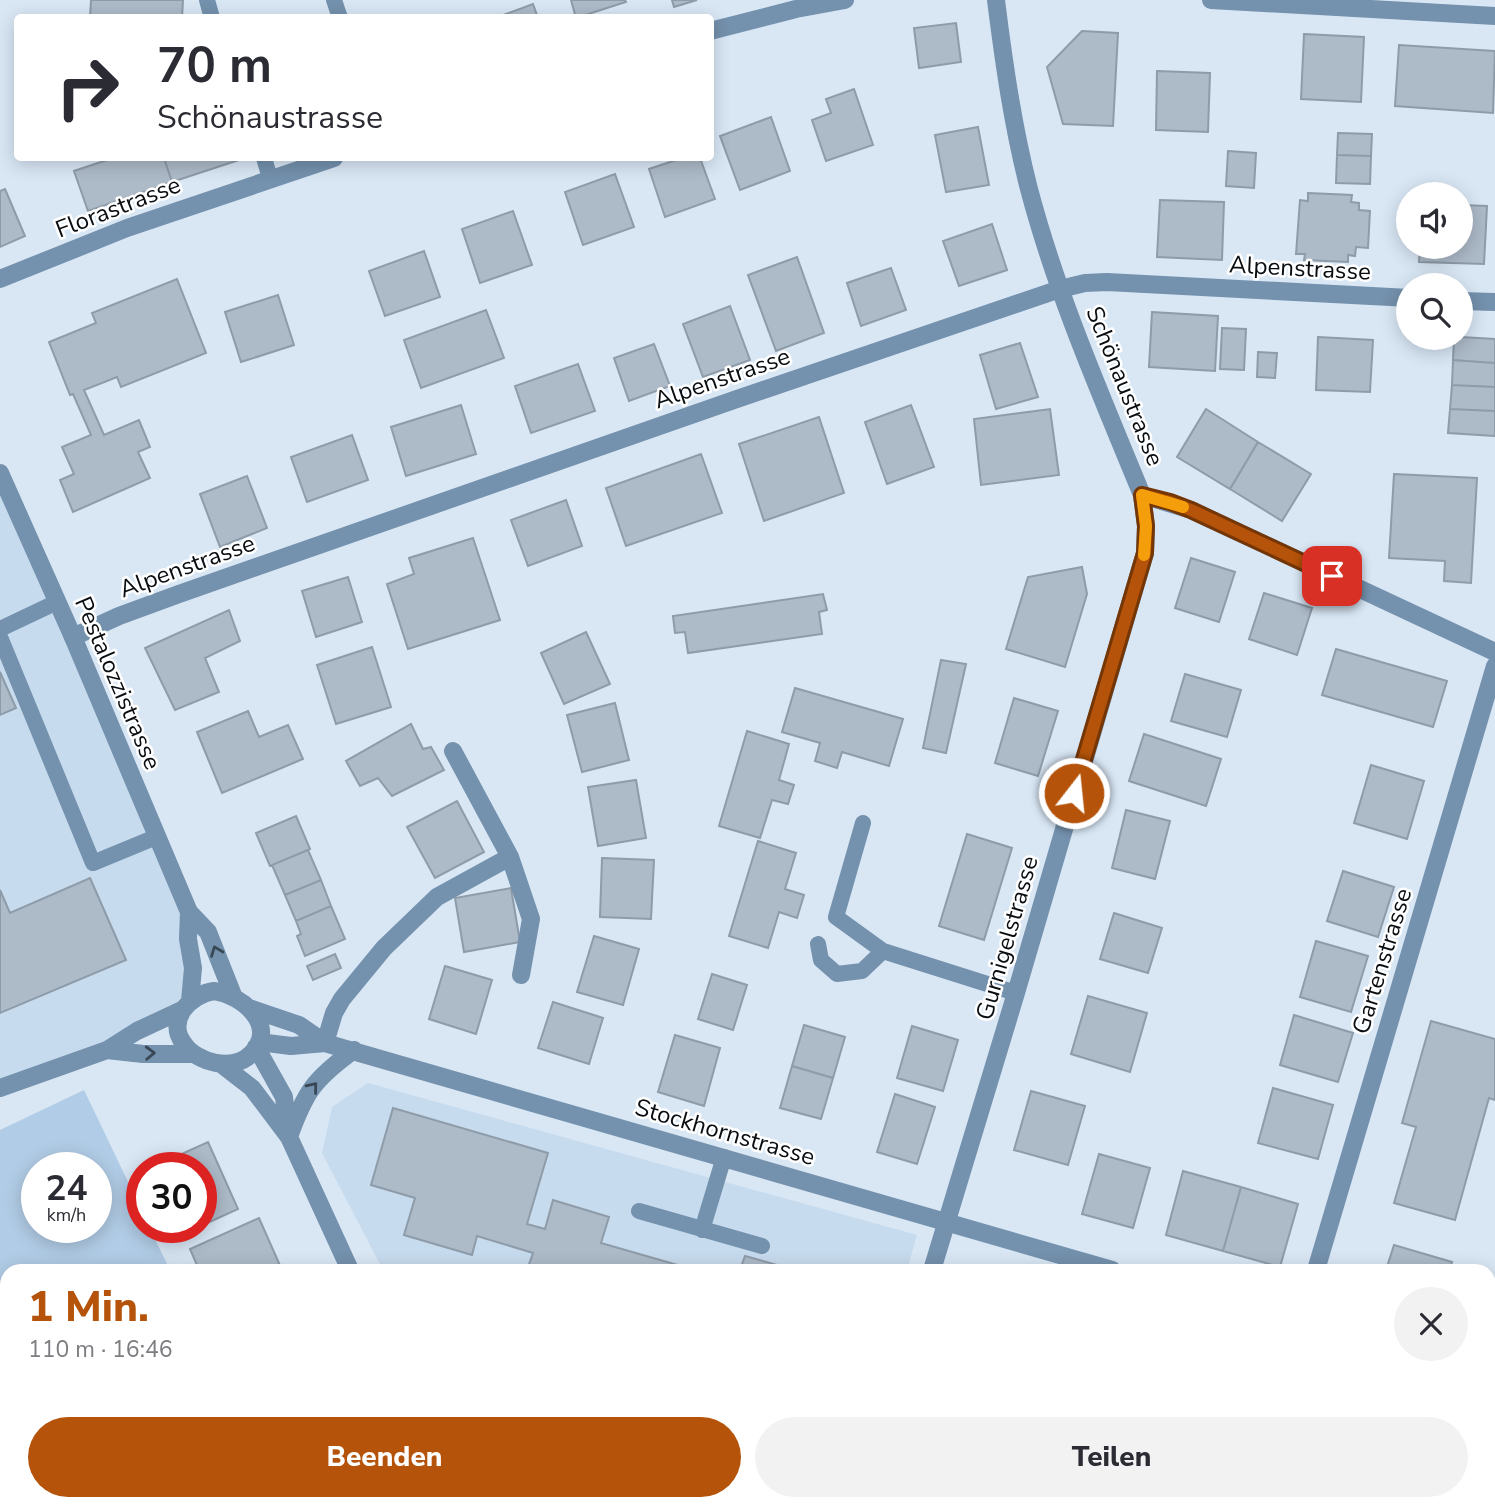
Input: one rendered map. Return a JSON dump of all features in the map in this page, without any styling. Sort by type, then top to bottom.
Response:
[{"type":"street","points":[[714,30],[796,9],[845,0]]},
{"type":"street","name":"Schönaustrasse","points":[[996,0],[1007,84],[1021,156],[1060,289],[1142,495],[1191,510],[1495,652]]},
{"type":"street","points":[[1211,0],[1495,16]]},
{"type":"street","name":"Florastrasse","points":[[0,279],[127,228],[324,161]]},
{"type":"street","name":"Alpenstrasse","points":[[73,638],[119,616],[178,594],[747,395],[1060,289],[1085,283],[1107,282],[1396,297]]},
{"type":"street","points":[[1473,301],[1495,302]]},
{"type":"street","name":"Pestalozzistrasse","points":[[0,473],[189,912],[208,932],[233,995]]},
{"type":"street","name":"Gurnigelstrasse","points":[[934,1264],[1137,586],[1145,553],[1146,526],[1142,495]]},
{"type":"street","name":"Gartenstrasse","points":[[1318,1264],[1495,666]]},
{"type":"street","points":[[453,751],[510,857],[531,919],[521,975]]},
{"type":"street","points":[[325,1043],[334,1013],[342,999],[384,948],[437,897],[510,857]]},
{"type":"street","name":"Pestalozzistrasse","points":[[186,1005],[193,968],[188,939],[189,912]]},
{"type":"street","points":[[0,1088],[107,1050],[202,993],[215,991],[233,995],[249,1008],[258,1021],[260,1033],[258,1045],[244,1060],[221,1064]]},
{"type":"street","points":[[186,1005],[178,1024],[180,1039],[193,1054]]},
{"type":"street","name":"Stockhornstrasse","points":[[249,1008],[299,1025],[325,1043]]},
{"type":"street","name":"Stockhornstrasse","points":[[258,1045],[325,1043],[354,1050],[1091,1264]]},
{"type":"street","points":[[258,1045],[284,1097],[289,1137]]},
{"type":"street","points":[[107,1050],[142,1054],[193,1054],[221,1064],[252,1088],[289,1137],[347,1264]]},
{"type":"street","points":[[289,1137],[307,1093],[335,1064],[354,1050]]},
{"type":"lane","points":[[265,161],[270,178]]},
{"type":"lane","points":[[0,629],[57,602]]},
{"type":"lane","points":[[0,636],[93,863],[156,836]]},
{"type":"lane","points":[[863,823],[836,917],[883,951],[1016,993]]},
{"type":"lane","points":[[818,944],[821,960],[837,974],[862,971],[883,951]]},
{"type":"lane","points":[[702,1230],[724,1157]]},
{"type":"lane","points":[[639,1212],[761,1247]]},
{"type":"shaded area","points":[[0,473],[189,912],[182,1010],[0,1088]]},
{"type":"shaded area","points":[[368,1083],[917,1235],[909,1264],[380,1264],[322,1153],[332,1107]]},
{"type":"shaded area","points":[[84,1090],[126,1178],[126,1243],[157,1243],[167,1264],[0,1264],[0,1130]]},
{"type":"building","points":[[91,0],[183,0],[182,14],[90,14]]},
{"type":"building","points":[[571,0],[626,2],[588,14],[575,14]]},
{"type":"building","points":[[672,0],[697,0],[674,7]]},
{"type":"building","points":[[533,4],[537,14],[506,14]]},
{"type":"building","points":[[956,23],[961,62],[919,68],[914,28]]},
{"type":"building","points":[[1082,31],[1118,33],[1113,126],[1063,124],[1047,67]]},
{"type":"building","points":[[1304,34],[1364,37],[1361,102],[1301,99]]},
{"type":"building","points":[[1399,45],[1495,51],[1493,113],[1395,106]]},
{"type":"building","points":[[1157,71],[1210,73],[1208,132],[1156,130]]},
{"type":"building","points":[[854,89],[873,145],[826,161],[812,120],[831,113],[826,99]]},
{"type":"building","points":[[771,117],[790,171],[740,190],[720,136]]},
{"type":"building","points":[[978,127],[989,185],[946,192],[935,135]]},
{"type":"building","points":[[1338,133],[1372,134],[1371,156],[1337,155]]},
{"type":"building","points":[[1228,151],[1256,153],[1254,188],[1226,186]]},
{"type":"building","points":[[1337,155],[1371,156],[1370,184],[1336,183]]},
{"type":"building","points":[[104,161],[165,161],[172,182],[88,211],[74,171]]},
{"type":"building","points":[[165,161],[236,161],[172,182]]},
{"type":"building","points":[[673,161],[701,161],[715,199],[665,217],[649,169]]},
{"type":"building","points":[[615,174],[634,227],[583,245],[565,192]]},
{"type":"building","points":[[5,189],[25,236],[0,247],[0,191]]},
{"type":"building","points":[[1308,193],[1352,195],[1351,202],[1359,203],[1359,210],[1370,211],[1368,248],[1356,247],[1355,256],[1348,255],[1348,262],[1304,260],[1305,254],[1296,254],[1300,200],[1308,201]]},
{"type":"building","points":[[1160,200],[1224,202],[1222,260],[1157,257]]},
{"type":"building","points":[[1473,205],[1487,206],[1484,264],[1419,262],[1419,259],[1473,259]]},
{"type":"building","points":[[513,211],[532,265],[480,283],[462,229]]},
{"type":"building","points":[[992,224],[1007,270],[959,286],[943,241]]},
{"type":"building","points":[[424,251],[440,297],[385,316],[369,271]]},
{"type":"building","points":[[797,257],[824,333],[776,351],[748,275]]},
{"type":"building","points":[[891,268],[906,310],[861,326],[847,283]]},
{"type":"building","points":[[177,279],[206,353],[121,387],[117,377],[84,390],[104,435],[139,420],[150,447],[138,452],[150,478],[73,512],[60,480],[74,474],[62,447],[91,435],[73,394],[70,395],[49,342],[96,323],[92,313]]},
{"type":"building","points":[[278,295],[294,345],[241,362],[225,312]]},
{"type":"building","points":[[730,306],[750,360],[703,377],[683,324]]},
{"type":"building","points":[[486,310],[504,358],[421,388],[404,340]]},
{"type":"building","points":[[1152,312],[1218,316],[1215,371],[1149,367]]},
{"type":"building","points":[[1222,328],[1246,329],[1244,370],[1220,369]]},
{"type":"building","points":[[1318,337],[1373,340],[1370,392],[1316,390]]},
{"type":"building","points":[[1473,338],[1495,339],[1495,363],[1453,360],[1453,350],[1473,350]]},
{"type":"building","points":[[1020,343],[1038,397],[996,409],[980,355]]},
{"type":"building","points":[[654,344],[670,386],[629,401],[614,358]]},
{"type":"building","points":[[1258,352],[1277,353],[1275,378],[1257,377]]},
{"type":"building","points":[[1453,360],[1495,363],[1495,387],[1452,385]]},
{"type":"building","points":[[578,364],[595,411],[531,433],[515,386]]},
{"type":"building","points":[[1452,385],[1495,387],[1495,411],[1450,409]]},
{"type":"building","points":[[461,405],[476,454],[406,476],[391,427]]},
{"type":"building","points":[[911,405],[934,467],[887,484],[865,422]]},
{"type":"building","points":[[1050,409],[1059,475],[981,485],[974,419]]},
{"type":"building","points":[[1206,409],[1258,442],[1230,489],[1177,457]]},
{"type":"building","points":[[1450,409],[1495,411],[1495,436],[1448,433]]},
{"type":"building","points":[[819,417],[844,493],[764,521],[739,444]]},
{"type":"building","points":[[352,435],[368,480],[307,502],[291,457]]},
{"type":"building","points":[[1258,442],[1311,474],[1282,521],[1230,489]]},
{"type":"building","points":[[701,454],[722,513],[626,546],[606,488]]},
{"type":"building","points":[[1394,474],[1477,478],[1471,583],[1444,581],[1445,561],[1389,558]]},
{"type":"building","points":[[247,476],[267,528],[220,547],[200,494]]},
{"type":"building","points":[[566,500],[582,546],[528,566],[511,520]]},
{"type":"building","points":[[473,538],[500,620],[408,649],[387,584],[414,574],[409,558]]},
{"type":"building","points":[[1191,558],[1235,572],[1219,622],[1175,608]]},
{"type":"building","points":[[1082,567],[1087,594],[1065,667],[1006,649],[1028,577]]},
{"type":"building","points":[[348,577],[362,622],[316,637],[302,591]]},
{"type":"building","points":[[1264,593],[1312,608],[1297,655],[1249,639]]},
{"type":"building","points":[[823,594],[827,610],[819,612],[822,634],[688,653],[685,632],[675,633],[673,616]]},
{"type":"building","points":[[229,610],[240,641],[205,658],[219,692],[175,710],[145,648]]},
{"type":"building","points":[[586,632],[610,684],[564,704],[541,653]]},
{"type":"building","points":[[372,647],[391,707],[336,724],[317,665]]},
{"type":"building","points":[[1336,649],[1447,681],[1433,727],[1322,695]]},
{"type":"building","points":[[941,660],[966,664],[946,753],[923,748]]},
{"type":"building","points":[[0,672],[16,708],[0,715]]},
{"type":"building","points":[[1185,674],[1241,690],[1227,737],[1171,721]]},
{"type":"building","points":[[795,688],[903,719],[889,766],[842,752],[837,768],[815,761],[820,743],[782,732]]},
{"type":"building","points":[[1014,698],[1058,711],[1038,776],[995,763]]},
{"type":"building","points":[[615,703],[629,760],[582,772],[567,715]]},
{"type":"building","points":[[248,711],[259,737],[288,725],[303,759],[222,793],[197,732]]},
{"type":"building","points":[[411,724],[423,749],[431,747],[444,770],[392,796],[378,778],[360,786],[346,761]]},
{"type":"building","points":[[747,731],[789,744],[779,780],[794,785],[788,804],[772,800],[760,838],[719,826]]},
{"type":"building","points":[[1144,734],[1221,759],[1206,806],[1129,781]]},
{"type":"building","points":[[1371,765],[1424,781],[1407,839],[1354,823]]},
{"type":"building","points":[[636,780],[646,838],[598,846],[588,787]]},
{"type":"building","points":[[457,801],[484,852],[435,878],[407,827]]},
{"type":"building","points":[[1126,810],[1170,821],[1155,879],[1112,868]]},
{"type":"building","points":[[296,816],[310,849],[270,866],[256,833]]},
{"type":"building","points":[[967,834],[1012,848],[984,940],[939,926]]},
{"type":"building","points":[[758,841],[796,853],[785,889],[804,895],[797,918],[779,912],[768,948],[729,936]]},
{"type":"building","points":[[308,850],[321,880],[285,895],[272,865]]},
{"type":"building","points":[[602,858],[654,860],[651,919],[600,917]]},
{"type":"building","points":[[1343,871],[1394,887],[1378,937],[1327,921]]},
{"type":"building","points":[[90,878],[126,960],[0,1013],[0,890],[10,913]]},
{"type":"building","points":[[321,880],[331,906],[296,921],[285,895]]},
{"type":"building","points":[[511,888],[520,942],[464,952],[455,898]]},
{"type":"building","points":[[331,906],[345,939],[305,956],[297,936],[301,934],[296,921]]},
{"type":"building","points":[[1114,913],[1162,928],[1148,973],[1100,959]]},
{"type":"building","points":[[594,936],[639,949],[623,1005],[577,992]]},
{"type":"building","points":[[1316,941],[1368,956],[1351,1012],[1300,997]]},
{"type":"building","points":[[335,954],[341,968],[313,980],[307,966]]},
{"type":"building","points":[[445,966],[492,980],[476,1034],[429,1019]]},
{"type":"building","points":[[712,974],[747,985],[733,1030],[698,1019]]},
{"type":"building","points":[[1088,996],[1147,1013],[1130,1072],[1071,1054]]},
{"type":"building","points":[[553,1002],[603,1018],[589,1064],[538,1048]]},
{"type":"building","points":[[1294,1015],[1353,1033],[1338,1082],[1280,1065]]},
{"type":"building","points":[[1431,1021],[1495,1039],[1495,1100],[1489,1098],[1455,1220],[1394,1203],[1416,1127],[1402,1123]]},
{"type":"building","points":[[804,1025],[845,1037],[833,1078],[792,1066]]},
{"type":"building","points":[[912,1026],[958,1040],[943,1091],[897,1078]]},
{"type":"building","points":[[675,1035],[720,1048],[704,1106],[658,1092]]},
{"type":"building","points":[[792,1066],[833,1078],[821,1119],[780,1108]]},
{"type":"building","points":[[1273,1088],[1333,1105],[1318,1159],[1258,1143]]},
{"type":"building","points":[[1031,1091],[1085,1106],[1068,1165],[1014,1150]]},
{"type":"building","points":[[895,1094],[935,1107],[917,1164],[877,1152]]},
{"type":"building","points":[[393,1108],[548,1153],[527,1224],[545,1229],[553,1200],[609,1217],[601,1243],[674,1264],[529,1264],[533,1253],[477,1236],[472,1255],[404,1235],[415,1198],[371,1185]]},
{"type":"building","points":[[208,1142],[212,1152],[186,1152]]},
{"type":"building","points":[[1099,1154],[1150,1168],[1133,1228],[1082,1214]]},
{"type":"building","points":[[217,1162],[238,1209],[217,1219]]},
{"type":"building","points":[[1183,1171],[1241,1187],[1223,1251],[1166,1235]]},
{"type":"building","points":[[1241,1187],[1298,1204],[1281,1264],[1269,1264],[1223,1251]]},
{"type":"building","points":[[259,1218],[279,1264],[196,1264],[190,1249],[203,1243],[217,1243],[217,1237]]},
{"type":"building","points":[[1394,1245],[1452,1262],[1452,1264],[1388,1264]]},
{"type":"building","points":[[745,1256],[774,1264],[742,1264]]},
{"type":"slow traffic","points":[[1144,555],[1146,526],[1142,495],[1183,507]]},
{"type":"route","points":[[1074,793],[1145,553],[1146,526],[1142,495],[1191,510],[1332,576]]}]
